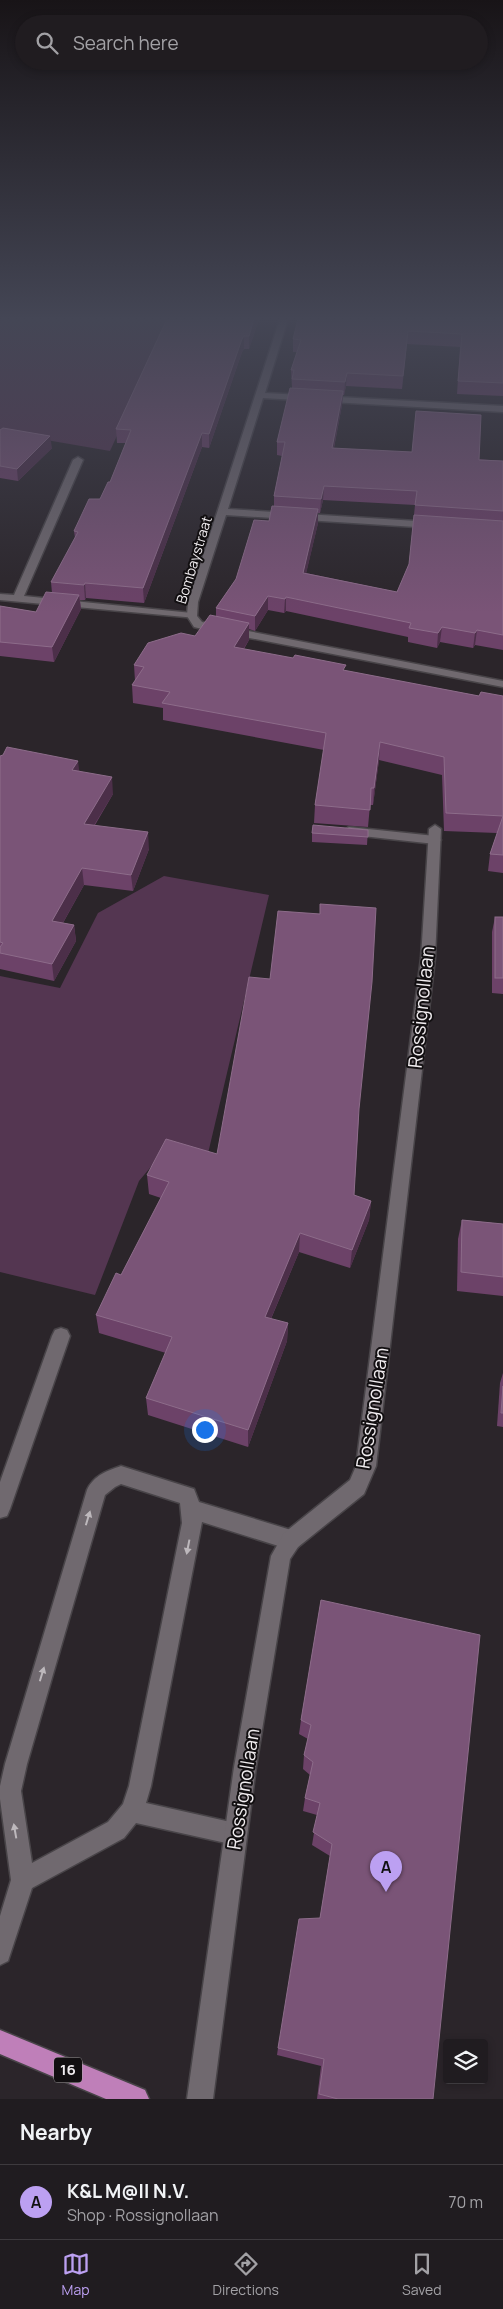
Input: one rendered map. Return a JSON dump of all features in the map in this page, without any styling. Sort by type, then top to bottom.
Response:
[{"type":"main road","name":"16","points":[[0,2042],[136,2099]]},
{"type":"street","name":"Bombaystraat","points":[[253,417],[192,602],[192,616],[198,625],[503,684]]},
{"type":"street","points":[[18,599],[78,460]]},
{"type":"street","points":[[222,512],[445,526]]},
{"type":"street","points":[[0,597],[192,616]]},
{"type":"street","name":"Rossignollaan","points":[[200,2099],[245,1766],[281,1556],[291,1540],[357,1487],[366,1466],[428,958],[435,835],[336,830]]},
{"type":"street","points":[[0,1509],[61,1336]]},
{"type":"street","points":[[0,1953],[23,1880],[5,1791],[16,1764],[97,1490],[108,1480],[122,1474],[187,1496],[192,1509],[192,1523],[181,1582],[140,1786],[132,1811],[116,1830],[23,1880]]},
{"type":"street","points":[[192,1509],[291,1540]]},
{"type":"street","points":[[132,1811],[236,1834]]},
{"type":"shaded area","points":[[0,417],[125,417],[110,451],[0,432]]},
{"type":"shaded area","points":[[164,876],[269,895],[206,1162],[165,1150],[139,1181],[95,1295],[0,1272],[0,976],[60,988],[98,913]]},
{"type":"building","points":[[122,417],[215,417],[209,434],[202,433],[143,588],[51,582],[78,532],[74,531],[89,499],[100,499],[108,482],[110,482],[131,430],[116,429]]},
{"type":"building","points":[[283,417],[338,417],[332,448],[412,452],[415,417],[481,417],[479,460],[503,461],[503,511],[415,505],[417,491],[324,486],[321,499],[274,496],[285,442],[277,442]]},
{"type":"building","points":[[3,428],[50,436],[17,469],[0,466],[0,430]]},
{"type":"building","points":[[272,506],[318,509],[303,573],[397,592],[409,564],[414,515],[503,521],[503,635],[477,630],[475,633],[442,627],[438,633],[409,628],[411,623],[286,597],[285,599],[268,596],[255,616],[216,608],[236,579],[254,520],[269,521]]},
{"type":"building","points":[[46,592],[79,595],[52,647],[0,642],[0,606],[36,612]]},
{"type":"building","points":[[210,615],[249,623],[234,647],[293,658],[295,655],[346,665],[343,670],[479,696],[481,692],[503,696],[503,816],[446,813],[444,757],[380,742],[374,788],[371,788],[370,810],[315,805],[326,733],[162,703],[170,692],[132,685],[144,667],[134,665],[148,643],[181,633],[195,636]]},
{"type":"building","points":[[7,747],[78,761],[72,770],[112,777],[84,824],[148,832],[131,875],[82,868],[52,921],[74,925],[52,964],[0,953],[0,947],[3,943],[0,942],[0,756],[3,755]]},
{"type":"building","points":[[503,816],[503,855],[490,854]]},
{"type":"building","points":[[313,825],[368,830],[368,837],[312,833]]},
{"type":"building","points":[[320,904],[376,908],[372,982],[359,1109],[354,1195],[371,1201],[352,1250],[300,1233],[265,1317],[288,1323],[248,1430],[146,1398],[172,1337],[96,1315],[116,1273],[121,1275],[169,1182],[147,1175],[166,1139],[217,1154],[249,977],[270,979],[278,911],[320,914]]},
{"type":"building","points":[[495,917],[503,917],[503,978],[495,978]]},
{"type":"building","points":[[462,1220],[503,1224],[503,1277],[461,1272]]},
{"type":"building","points":[[503,1386],[503,1413],[501,1413]]},
{"type":"building","points":[[321,1600],[480,1635],[433,2099],[338,2099],[319,2094],[324,2059],[278,2048],[299,1919],[320,1918],[332,1844],[313,1832],[320,1803],[305,1798],[313,1762],[304,1755],[311,1725],[301,1720]]},
{"type":"place","name":"K&L M@ll N.V.","points":[[386,1892]]}]
